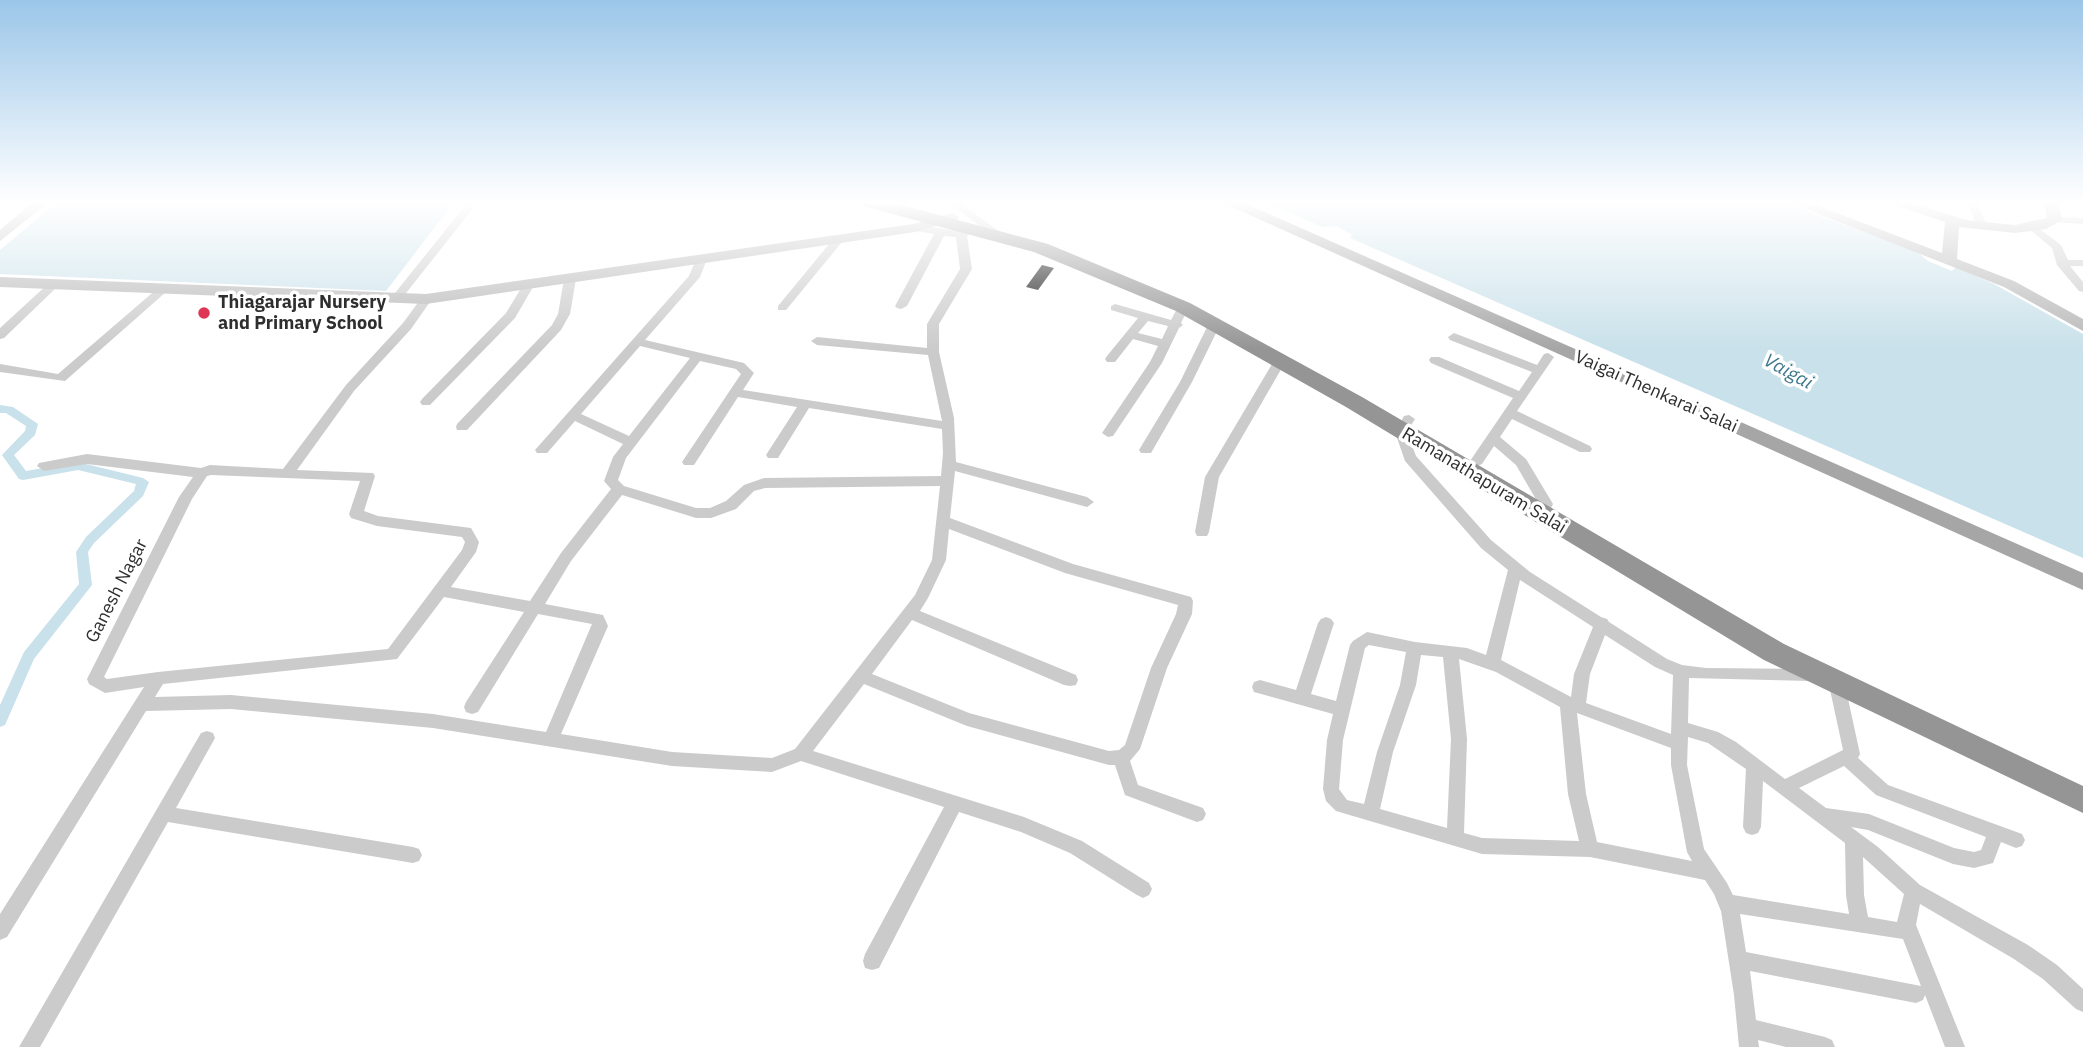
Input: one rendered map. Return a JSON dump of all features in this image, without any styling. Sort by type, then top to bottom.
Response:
[{"type":"highway","name":"Ramanathapuram Salai","points":[[1047,251],[1180,316],[1214,325],[1477,461],[1834,673],[2083,784]]},
{"type":"highway","name":"Ramanathapuram Salai","points":[[1063,251],[1087,257],[1182,297],[1405,425],[1815,675],[2083,800]]},
{"type":"main road","points":[[0,282],[395,300],[426,299],[527,287],[760,251]]},
{"type":"main road","name":"Vaigai Thenkarai Salai","points":[[1339,251],[2083,582]]},
{"type":"main road","name":"Vaigai Thenkarai Salai","points":[[1362,251],[2083,569]]},
{"type":"main road","points":[[1935,251],[2009,284],[2083,326]]},
{"type":"main road","points":[[1937,251],[2039,292],[2083,318]]},
{"type":"main road","points":[[1950,251],[1950,256]]},
{"type":"street","points":[[395,300],[434,251]]},
{"type":"street","points":[[782,308],[829,251]]},
{"type":"street","points":[[901,306],[943,251]]},
{"type":"street","points":[[141,704],[231,702],[433,721],[672,759],[772,765],[801,754],[910,613],[939,560],[945,522],[948,426],[943,385],[933,352],[933,324],[966,269],[965,251]]},
{"type":"street","points":[[2059,251],[2062,266],[2083,289]]},
{"type":"street","points":[[542,450],[694,277],[701,259]]},
{"type":"street","points":[[2063,262],[2083,263]]},
{"type":"street","points":[[462,427],[558,327],[564,314],[570,279]]},
{"type":"street","points":[[0,335],[53,285]]},
{"type":"street","points":[[426,402],[511,314],[527,287]]},
{"type":"street","points":[[0,368],[61,379],[162,290]]},
{"type":"street","points":[[287,474],[351,388],[407,326],[426,299]]},
{"type":"street","points":[[1108,433],[1167,344],[1180,316],[1146,316],[1115,308]]},
{"type":"street","points":[[1111,359],[1146,316]]},
{"type":"street","points":[[1146,450],[1192,371],[1214,325]]},
{"type":"street","points":[[1131,335],[1167,344]]},
{"type":"street","points":[[1454,337],[1539,370]]},
{"type":"street","points":[[817,341],[933,352]]},
{"type":"street","points":[[638,342],[745,369],[746,379],[689,461]]},
{"type":"street","points":[[1477,461],[1548,357]]},
{"type":"street","points":[[695,358],[630,442],[613,471],[611,481],[619,489],[696,513],[710,513],[731,505],[749,488],[764,482],[948,473],[1087,502]]},
{"type":"street","points":[[1202,532],[1215,470],[1281,359]]},
{"type":"street","points":[[1435,360],[1522,397]]},
{"type":"street","points":[[737,393],[804,406],[948,426]]},
{"type":"street","points":[[773,455],[804,406]]},
{"type":"street","points":[[1510,413],[1585,449]]},
{"type":"street","points":[[573,415],[630,442]]},
{"type":"street","points":[[1405,425],[1410,458],[1486,544],[1516,569],[1661,663],[1681,671],[1815,675]]},
{"type":"street","points":[[1493,438],[1521,462],[1546,504]]},
{"type":"street","points":[[0,931],[158,678],[392,655],[469,552],[470,536],[453,530],[361,518],[355,510],[368,481],[368,476],[362,474],[287,474],[214,469],[202,473],[87,459],[44,466]]},
{"type":"street","name":"Ganesh Nagar","points":[[158,678],[105,686],[95,679],[186,497],[202,473]]},
{"type":"street","points":[[472,707],[566,556],[619,489]]},
{"type":"street","points":[[863,677],[967,719],[1109,758],[1121,757],[1132,749],[1159,668],[1184,614],[1186,601],[1070,569],[945,522]]},
{"type":"street","points":[[1492,663],[1516,569]]},
{"type":"street","points":[[441,591],[596,617],[600,626],[550,741]]},
{"type":"street","points":[[910,613],[1070,680]]},
{"type":"street","points":[[1590,849],[1577,794],[1572,705],[1602,623]]},
{"type":"street","points":[[1302,698],[1326,624]]},
{"type":"street","points":[[1711,873],[1590,849],[1497,848],[1455,839],[1342,806],[1332,796],[1335,740],[1362,640],[1374,638],[1415,648],[1450,651],[1492,663],[1572,705],[1680,736],[1712,737],[1825,816],[1914,891],[2021,952],[2050,972],[2083,1002]]},
{"type":"street","points":[[1370,813],[1385,752],[1408,685],[1415,648]]},
{"type":"street","points":[[1450,651],[1459,739],[1455,839]]},
{"type":"street","points":[[1681,671],[1679,765],[1694,844],[1727,903],[1748,1037],[1825,1047]]},
{"type":"street","points":[[1785,787],[1847,758],[1853,748],[1838,685]]},
{"type":"street","points":[[1261,687],[1343,710]]},
{"type":"street","points":[[29,1047],[208,738]]},
{"type":"street","points":[[801,754],[1024,825],[1076,847],[1143,889]]},
{"type":"street","points":[[1121,757],[1131,790],[1197,814]]},
{"type":"street","points":[[1847,758],[1882,790],[2016,840]]},
{"type":"street","points":[[1752,827],[1755,765]]},
{"type":"street","points":[[872,961],[954,804]]},
{"type":"street","points":[[164,814],[413,855]]},
{"type":"street","points":[[1825,816],[1869,822],[1952,856],[1974,860],[1987,857],[1996,832]]},
{"type":"street","points":[[1854,839],[1855,895],[1860,925]]},
{"type":"street","points":[[1914,891],[1907,925],[1955,1047]]},
{"type":"street","points":[[1727,903],[1900,930],[1907,925]]},
{"type":"street","points":[[1738,960],[1916,993]]},
{"type":"water","points":[[0,251],[417,251],[386,291],[0,274]]},
{"type":"water","name":"Vaigai","points":[[1379,251],[1916,251],[1928,261],[1952,271],[1956,267],[1994,284],[2083,334],[2083,558]]},
{"type":"building","points":[[1042,265],[1054,268],[1038,290],[1026,287]]},
{"type":"waterway","points":[[0,409],[9,410],[32,424],[31,432],[8,455],[23,476],[78,466],[143,482],[139,493],[90,540],[82,552],[86,585],[29,656],[0,721]]},
{"type":"place","name":"Thiagarajar Nursery and Primary School","points":[[204,313]]}]
